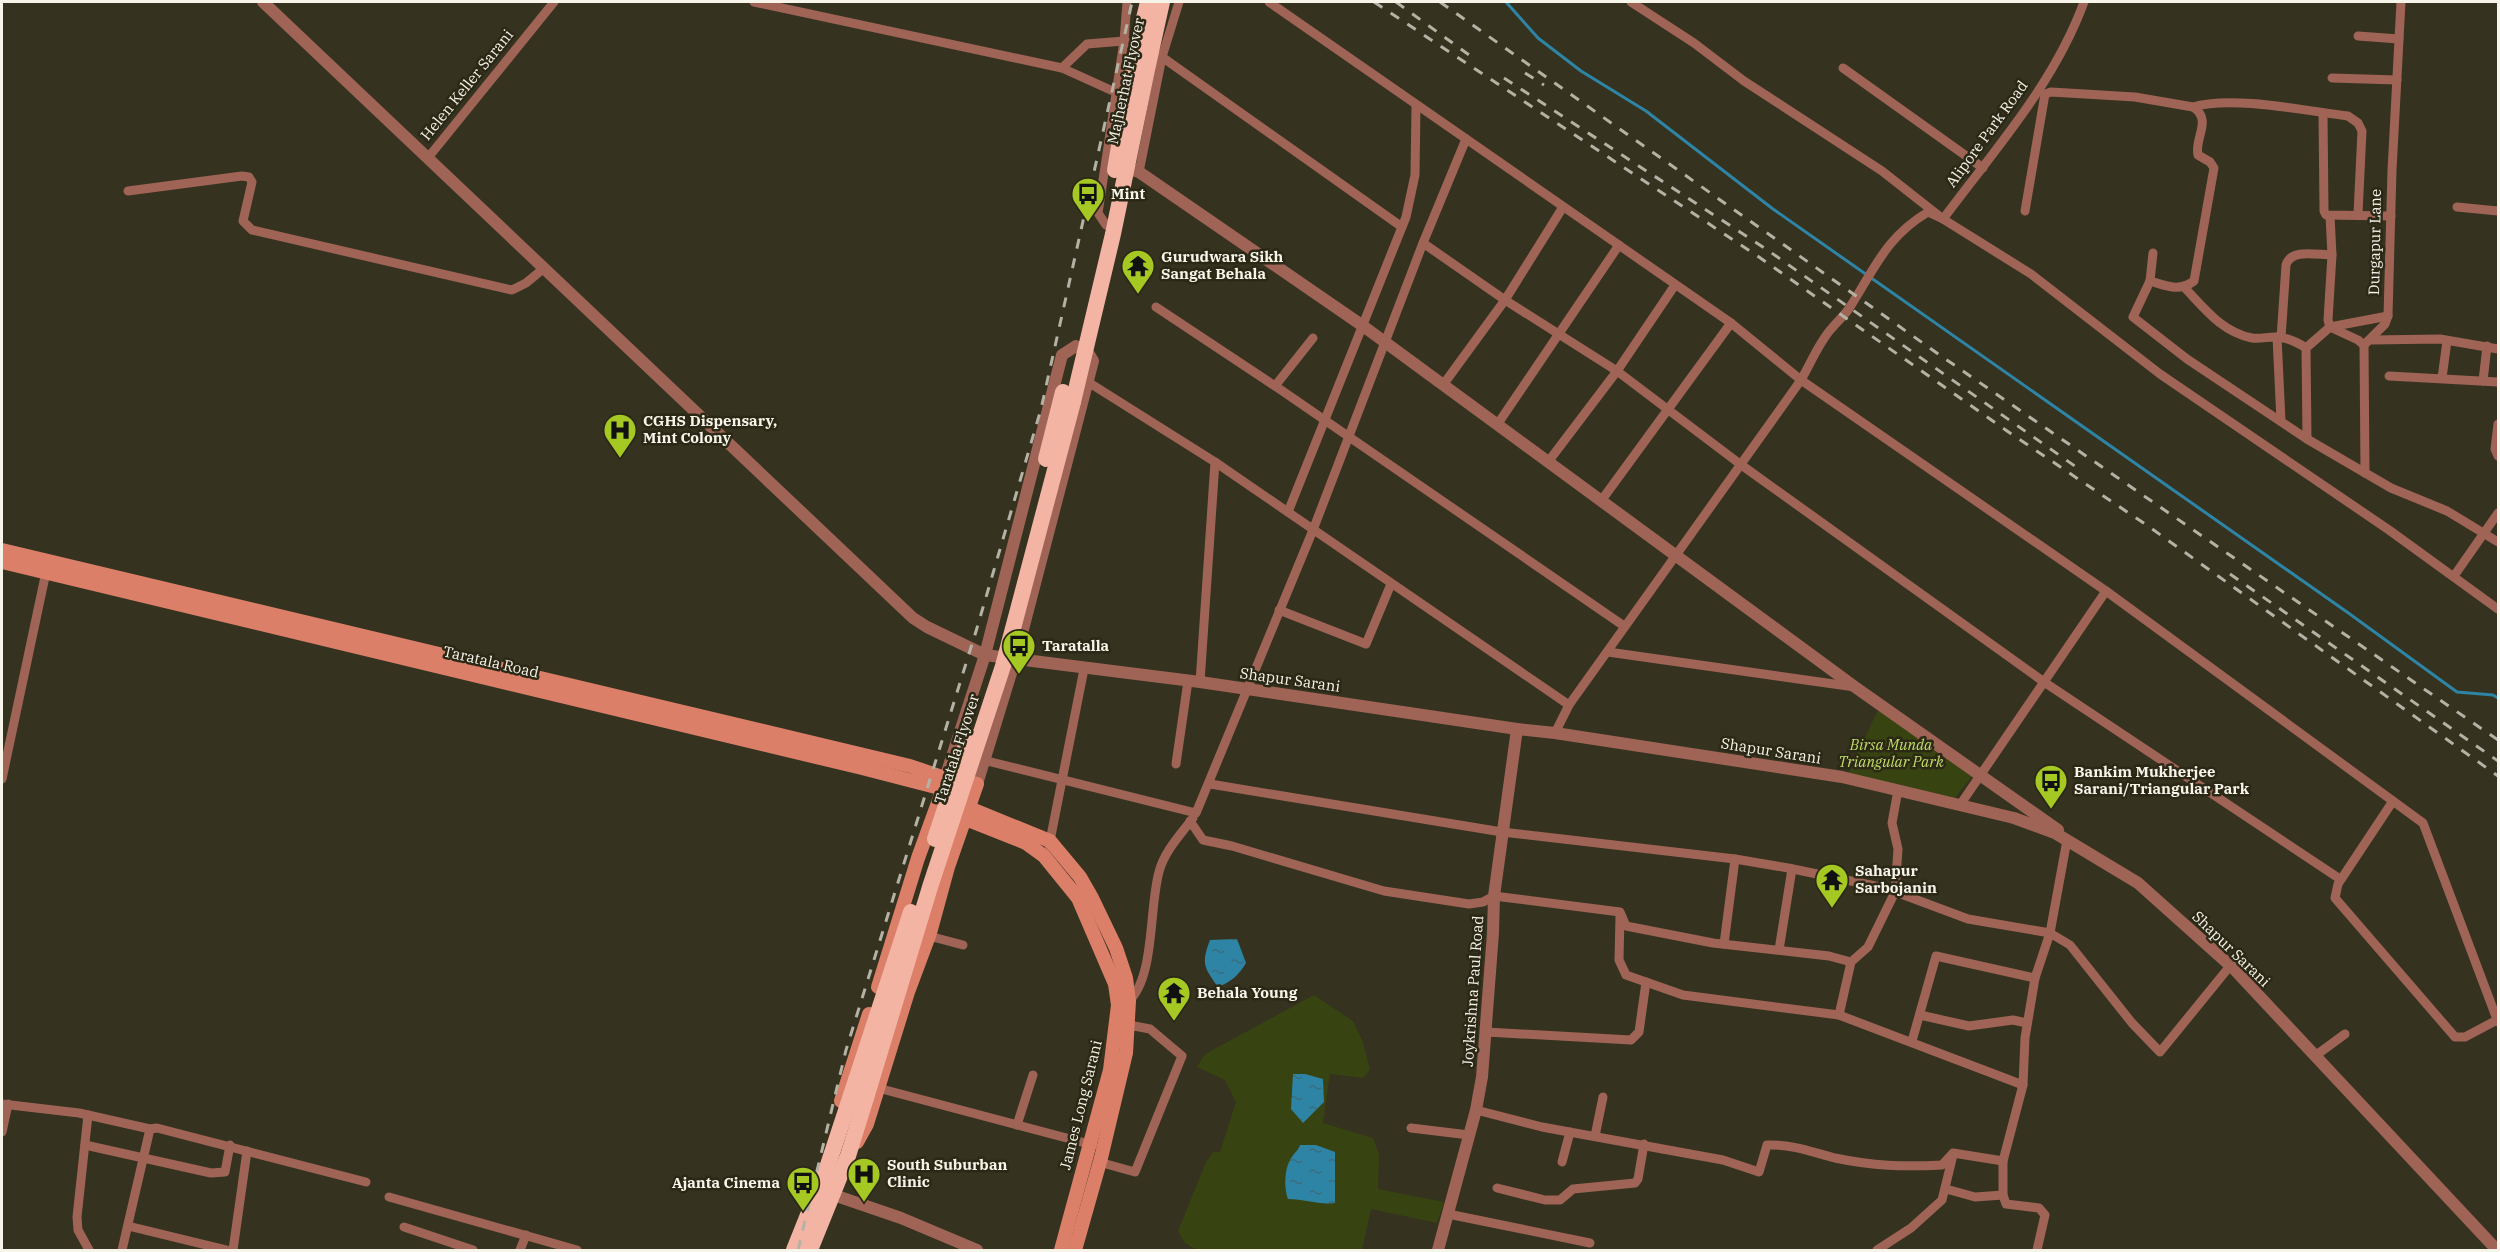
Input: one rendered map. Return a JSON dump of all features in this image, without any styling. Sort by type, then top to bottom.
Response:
[{"type":"highway","name":"Majherhat Flyover","points":[[1148,2],[1148,62]]},
{"type":"highway","name":"Majherhat Flyover","points":[[1127,168],[1162,2]]},
{"type":"highway","points":[[1080,347],[1106,225],[1127,168]]},
{"type":"highway","points":[[1080,347],[1127,168]]},
{"type":"highway","name":"Taratala Flyover","points":[[840,1153],[872,1093],[930,887],[1003,666],[1080,347]]},
{"type":"highway","name":"Taratala Flyover","points":[[840,1153],[856,1080],[996,658],[1068,397]]},
{"type":"highway","points":[[810,1251],[840,1153]]},
{"type":"highway","points":[[794,1251],[826,1193]]},
{"type":"main road","points":[[2,550],[910,766],[941,794],[971,802],[1050,841],[1080,877],[1093,914],[1116,948],[1126,978],[1129,1001],[1126,1053],[1075,1251]]},
{"type":"main road","name":"Taratala Road","points":[[2,562],[862,768],[941,794]]},
{"type":"main road","points":[[941,794],[971,802]]},
{"type":"main road","points":[[840,1153],[832,1134],[842,1096],[941,794]]},
{"type":"main road","points":[[872,1093],[928,936],[948,867],[971,802]]},
{"type":"main road","name":"James Long Sarani","points":[[971,802],[1044,856],[1093,914],[1115,984],[1118,1005],[1110,1070],[1061,1251]]},
{"type":"street","name":"Shapur Sarani","points":[[263,2],[913,618],[927,627],[985,655],[1246,689],[1842,777],[2014,818],[2053,832],[2138,884],[2230,966],[2497,1251]]},
{"type":"street","name":"Helen Keller Sarani","points":[[427,159],[554,2]]},
{"type":"street","points":[[753,2],[1062,68],[1115,92]]},
{"type":"street","points":[[1106,225],[1098,213],[1124,41],[1127,2]]},
{"type":"street","points":[[1148,62],[1179,2]]},
{"type":"street","points":[[1269,2],[1731,323],[1801,380],[2106,591],[2393,801],[2423,823],[2498,1021],[2460,1038],[2449,1033],[2335,898],[2334,894],[2340,879],[2393,801]]},
{"type":"street","points":[[1631,2],[1694,43],[1744,81],[1882,171],[1943,219],[2031,274],[2160,374],[2497,605]]},
{"type":"street","name":"Alipore Park Road","points":[[1943,219],[2013,130],[2049,74],[2076,24],[2084,2]]},
{"type":"street","name":"Durgapur Lane","points":[[2368,342],[2385,324],[2388,316],[2401,2]]},
{"type":"street","points":[[2358,36],[2399,39]]},
{"type":"street","points":[[1062,68],[1087,44],[1124,41],[1148,62],[1402,227]]},
{"type":"street","points":[[1843,68],[1983,168]]},
{"type":"street","points":[[2332,78],[2397,80]]},
{"type":"street","points":[[2025,211],[2045,94],[2051,92],[2135,97],[2199,110],[2203,128],[2197,148],[2198,155],[2210,162],[2214,168],[2214,176],[2194,281],[2185,288],[2174,288],[2150,281]]},
{"type":"street","points":[[2193,107],[2204,103],[2226,102],[2348,116],[2358,123],[2362,131],[2358,214]]},
{"type":"street","points":[[1288,512],[1402,227],[1413,192],[1415,175],[1416,106]]},
{"type":"street","points":[[2323,113],[2324,212],[2331,216],[2358,214],[2391,216]]},
{"type":"street","points":[[1129,1001],[1142,985],[1159,871],[1163,858],[1193,817],[1210,784],[1246,689],[1313,530],[1423,243],[1466,139]]},
{"type":"street","points":[[1127,168],[1363,326],[1855,687],[2055,826],[2067,840],[2050,933],[2035,978],[2027,1023],[2023,1084],[2003,1161],[2003,1195],[2006,1204],[2039,1208],[2045,1215],[2037,1251]]},
{"type":"street","points":[[128,191],[249,177],[252,182],[243,221],[252,230],[512,290],[526,284],[543,269]]},
{"type":"street","points":[[1443,385],[1505,300],[1563,207]]},
{"type":"street","points":[[2457,207],[2499,211]]},
{"type":"street","points":[[1555,733],[1569,705],[1801,380],[1832,328],[1844,316],[1864,281],[1884,253],[1903,229],[1928,212],[1943,219]]},
{"type":"street","points":[[2331,216],[2332,255],[2328,320],[2330,327],[2358,340],[2368,342],[2447,340],[2499,349]]},
{"type":"street","points":[[1423,243],[1505,300],[1617,371],[1740,464],[2044,682],[2340,879]]},
{"type":"street","points":[[1497,425],[1619,246]]},
{"type":"street","points":[[2153,253],[2150,281],[2133,317],[2187,359],[2307,439],[2391,488],[2447,511],[2499,542]]},
{"type":"street","points":[[2281,421],[2279,337],[2288,258],[2294,255],[2332,255]]},
{"type":"street","points":[[1548,462],[1617,371],[1675,285]]},
{"type":"street","points":[[2185,288],[2221,326],[2255,339],[2279,337],[2297,342],[2306,348]]},
{"type":"street","points":[[1156,307],[1624,626]]},
{"type":"street","points":[[2307,439],[2306,348],[2330,327],[2388,316]]},
{"type":"street","points":[[1601,501],[1670,410],[1731,323]]},
{"type":"street","points":[[1275,386],[1312,338]]},
{"type":"street","points":[[2442,378],[2447,340]]},
{"type":"street","points":[[2365,473],[2368,342]]},
{"type":"street","points":[[2483,381],[2487,346]]},
{"type":"street","points":[[941,794],[985,655],[1062,355],[1080,347],[1093,361],[1088,382],[1015,660],[971,802]]},
{"type":"street","points":[[2389,376],[2499,382]]},
{"type":"street","points":[[1088,382],[1215,462],[1569,705]]},
{"type":"street","points":[[2499,424],[2495,449],[2499,456]]},
{"type":"street","points":[[1176,764],[1194,682],[1215,462]]},
{"type":"street","points":[[2454,576],[2483,532],[2499,513]]},
{"type":"street","points":[[2,779],[46,572]]},
{"type":"street","points":[[1279,610],[1366,644],[1391,584]]},
{"type":"street","points":[[1960,805],[2106,591]]},
{"type":"street","points":[[1608,652],[1855,687]]},
{"type":"street","points":[[1044,856],[1050,841],[1084,669]]},
{"type":"street","name":"Joykrishna Paul Road","points":[[1438,1251],[1476,1110],[1486,1032],[1494,896],[1517,729]]},
{"type":"street","points":[[983,760],[1193,817]]},
{"type":"street","points":[[1210,784],[1502,832],[1735,859],[1838,877],[1895,891],[1968,919],[2050,933],[2070,945],[2132,1023],[2160,1052],[2230,966]]},
{"type":"street","points":[[1839,1015],[1851,962],[1868,947],[1895,891],[1898,849],[1892,824],[1898,790]]},
{"type":"street","points":[[1193,817],[1203,840],[1243,849],[1384,891],[1469,904],[1483,902],[1494,896],[1620,912]]},
{"type":"street","points":[[1724,944],[1735,859]]},
{"type":"street","points":[[1779,950],[1792,869]]},
{"type":"street","points":[[1620,912],[1626,927],[1724,944],[1828,956],[1851,962]]},
{"type":"street","points":[[1620,912],[1619,960],[1626,975],[1683,995],[1839,1015],[2023,1084]]},
{"type":"street","points":[[928,936],[963,945]]},
{"type":"street","points":[[1912,1041],[1936,956],[2035,978]]},
{"type":"street","points":[[1486,1032],[1632,1040],[1639,1032],[1646,982]]},
{"type":"street","points":[[1920,1015],[1969,1026],[2013,1020],[2027,1023]]},
{"type":"street","points":[[1099,1162],[1135,1172],[1182,1056],[1150,1029],[1129,1025]]},
{"type":"street","points":[[2315,1056],[2345,1034]]},
{"type":"street","points":[[1017,1125],[1033,1076]]},
{"type":"street","points":[[872,1093],[1017,1125],[1103,1148]]},
{"type":"street","points":[[1595,1136],[1603,1098]]},
{"type":"street","points":[[2,1132],[5,1104],[88,1115],[230,1145],[366,1182]]},
{"type":"street","points":[[1476,1110],[1570,1132],[1723,1160],[1760,1172],[1767,1145],[1784,1144],[1836,1158],[1894,1167],[1942,1165],[1953,1152]]},
{"type":"street","points":[[88,1115],[78,1230],[89,1251]]},
{"type":"street","points":[[1411,1128],[1469,1135]]},
{"type":"street","points":[[122,1251],[150,1129]]},
{"type":"street","points":[[1562,1162],[1570,1132]]},
{"type":"street","points":[[1497,1188],[1545,1200],[1560,1200],[1573,1189],[1635,1183],[1638,1179],[1644,1144]]},
{"type":"street","points":[[85,1145],[211,1173],[225,1172],[230,1145]]},
{"type":"street","points":[[233,1251],[248,1151]]},
{"type":"street","points":[[1953,1152],[2003,1161]]},
{"type":"street","points":[[1877,1251],[1892,1246],[1942,1200],[1953,1152]]},
{"type":"street","points":[[1946,1189],[1975,1197],[2003,1195]]},
{"type":"street","points":[[826,1193],[901,1218],[977,1251]]},
{"type":"street","points":[[389,1197],[577,1251]]},
{"type":"street","points":[[1448,1214],[1590,1243]]},
{"type":"street","points":[[128,1226],[227,1251]]},
{"type":"street","points":[[404,1227],[473,1251]]},
{"type":"street","points":[[520,1251],[525,1235]]},
{"type":"green space","name":"Birsa Munda Triangular Park","points":[[1879,708],[1972,776],[1955,798],[1848,774]]},
{"type":"green space","points":[[1314,995],[1353,1021],[1363,1042],[1370,1070],[1363,1078],[1330,1074],[1323,1123],[1373,1138],[1379,1154],[1378,1189],[1444,1202],[1437,1223],[1371,1209],[1362,1250],[1197,1250],[1185,1243],[1178,1231],[1206,1162],[1213,1152],[1220,1152],[1236,1102],[1225,1080],[1197,1067],[1205,1054]]},
{"type":"water","points":[[1237,939],[1246,963],[1234,978],[1218,987],[1205,965],[1205,955],[1210,940]]},
{"type":"water","points":[[1293,1074],[1305,1074],[1323,1079],[1324,1102],[1303,1123],[1291,1109]]},
{"type":"water","points":[[1300,1145],[1316,1145],[1335,1152],[1335,1203],[1288,1199],[1285,1184],[1286,1172],[1289,1161]]},
{"type":"waterway","points":[[1506,2],[1538,38],[1581,71],[1646,111],[1773,209],[2347,612],[2457,692],[2493,695],[2498,698]]},
{"type":"railway","points":[[798,1250],[846,1050],[977,628],[1041,409],[1132,2]]},
{"type":"railway","points":[[1374,2],[1756,255],[2010,433],[2148,526],[2498,776]]},
{"type":"railway","points":[[1396,2],[1476,60]]},
{"type":"railway","points":[[1440,2],[1944,358],[2498,740]]},
{"type":"railway","points":[[1525,73],[1544,85]]},
{"type":"railway","points":[[1504,78],[1766,249],[2079,469]]},
{"type":"railway","points":[[2230,574],[2498,761]]},
{"type":"place","name":"Mint","points":[[1088,223]]},
{"type":"place","name":"Gurudwara Sikh Sangat Behala","points":[[1138,295]]},
{"type":"place","name":"CGHS Dispensary, Mint Colony","points":[[620,459]]},
{"type":"place","name":"Taratalla","points":[[1019,675]]},
{"type":"place","name":"Bankim Mukherjee Sarani/Triangular Park","points":[[2051,810]]},
{"type":"place","name":"Sahapur Sarbojanin","points":[[1832,909]]},
{"type":"place","name":"Behala Young","points":[[1174,1022]]},
{"type":"place","name":"South Suburban Clinic","points":[[864,1203]]},
{"type":"place","name":"Ajanta Cinema","points":[[803,1212]]}]
